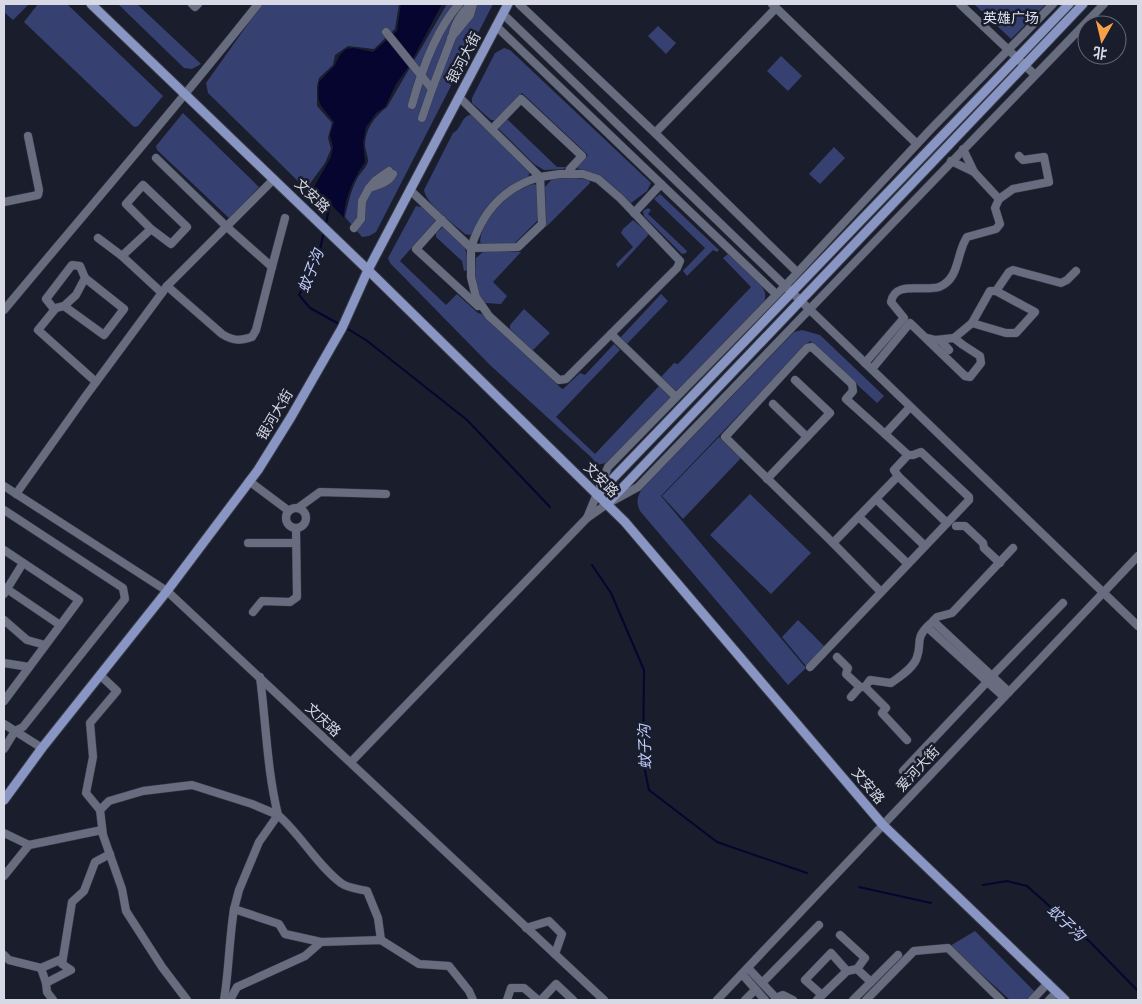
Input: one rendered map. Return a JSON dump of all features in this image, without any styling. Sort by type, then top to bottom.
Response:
[{"type":"main road","name":"文安路","points":[[91,4],[325,228],[625,522],[883,825],[1066,1000]]},
{"type":"main road","name":"银河大街","points":[[4,800],[42,748],[167,591],[250,482],[291,417],[342,326],[368,270],[508,4]]},
{"type":"main road","points":[[597,494],[788,289],[1069,4]]},
{"type":"main road","points":[[607,504],[1083,4]]},
{"type":"street","points":[[192,4],[196,7],[198,4]]},
{"type":"street","points":[[4,310],[150,135],[186,95],[258,4]]},
{"type":"street","points":[[412,105],[421,77],[439,34],[459,4]]},
{"type":"street","points":[[422,118],[453,28],[467,8],[473,4]]},
{"type":"street","points":[[519,4],[655,132],[798,272]]},
{"type":"street","points":[[960,4],[1035,75]]},
{"type":"street","points":[[587,518],[608,467],[776,294],[788,289],[798,272],[917,144],[1053,4]]},
{"type":"street","points":[[351,762],[587,518],[607,504],[638,487],[808,308],[1104,4]]},
{"type":"street","points":[[655,132],[774,6],[917,144]]},
{"type":"street","points":[[503,14],[1138,626]]},
{"type":"street","points":[[496,26],[776,294]]},
{"type":"street","points":[[386,32],[432,89]]},
{"type":"street","points":[[410,190],[471,248],[518,247],[542,224],[540,177],[459,97]]},
{"type":"street","points":[[492,129],[521,99],[582,156],[568,174]]},
{"type":"street","points":[[4,202],[38,195],[39,190],[28,136]]},
{"type":"street","points":[[963,148],[974,172],[999,199]]},
{"type":"street","points":[[954,338],[980,356],[982,363],[970,377],[965,376],[907,321],[891,302],[892,295],[901,288],[924,289],[939,287],[950,281],[959,252],[967,237],[996,229],[1000,224],[995,208],[999,199],[1013,189],[1049,182],[1044,157],[1023,160],[1019,156]]},
{"type":"street","points":[[156,158],[227,227],[272,267]]},
{"type":"street","points":[[951,161],[974,172]]},
{"type":"street","points":[[354,228],[361,219],[362,201],[369,188],[390,180],[391,173]]},
{"type":"street","points":[[442,220],[416,249],[489,316],[559,380],[566,379],[677,268],[680,260],[598,179],[583,174],[540,177],[523,182],[501,198],[487,212],[475,234],[471,248],[471,277],[476,297],[489,316]]},
{"type":"street","points":[[16,494],[167,286],[274,179]]},
{"type":"street","points":[[634,213],[661,184]]},
{"type":"street","points":[[143,185],[186,227],[171,244],[151,229],[126,204],[143,185]]},
{"type":"street","points":[[167,286],[222,334],[232,340],[243,340],[252,337],[256,330],[285,218]]},
{"type":"street","points":[[122,256],[151,229]]},
{"type":"street","points":[[98,238],[122,256],[162,293]]},
{"type":"street","points":[[54,309],[46,299],[72,265],[80,266],[85,278],[124,309],[104,335],[64,306]]},
{"type":"street","points":[[996,291],[1013,270],[1061,283],[1076,271]]},
{"type":"street","points":[[85,278],[76,295],[64,306],[54,309],[38,330],[96,382]]},
{"type":"street","points":[[925,337],[940,340],[954,338],[972,323],[990,291],[996,291],[1036,312],[1016,332],[1006,333],[972,323]]},
{"type":"street","points":[[864,363],[907,321]]},
{"type":"street","points":[[872,370],[907,321]]},
{"type":"street","points":[[610,334],[676,397]]},
{"type":"street","points":[[940,340],[949,350]]},
{"type":"street","points":[[810,667],[969,500],[969,496],[921,452],[913,456],[908,455],[846,399],[853,391],[852,384],[812,347],[807,348],[725,437],[881,592]]},
{"type":"street","points":[[767,479],[830,413],[796,380]]},
{"type":"street","points":[[773,404],[807,437]]},
{"type":"street","points":[[885,434],[910,407]]},
{"type":"street","points":[[908,455],[894,470],[947,523]]},
{"type":"street","points":[[833,543],[898,476]]},
{"type":"street","points":[[250,482],[289,511]]},
{"type":"street","name":"文庆路","points":[[4,486],[167,591],[604,1000]]},
{"type":"street","points":[[289,511],[298,508],[320,492],[386,494]]},
{"type":"street","points":[[876,498],[925,546]]},
{"type":"street","points":[[289,511],[286,521],[290,526],[296,528],[302,526],[306,521],[304,511],[298,508]]},
{"type":"street","points":[[4,510],[123,588],[125,599],[23,726],[15,731],[4,750]]},
{"type":"street","points":[[858,517],[908,564]]},
{"type":"street","points":[[956,526],[965,526],[1000,563]]},
{"type":"street","points":[[253,612],[262,601],[290,602],[297,597],[296,528]]},
{"type":"street","points":[[248,543],[296,544]]},
{"type":"street","points":[[851,697],[870,680],[891,683],[905,673],[917,658],[921,633],[937,617],[952,614],[1013,548]]},
{"type":"street","points":[[4,550],[79,600],[4,701]]},
{"type":"street","name":"爱河大街","points":[[717,1000],[1138,556]]},
{"type":"street","points":[[23,563],[5,590],[60,625]]},
{"type":"street","points":[[903,771],[1063,602]]},
{"type":"street","points":[[4,620],[27,640],[45,645]]},
{"type":"street","points":[[930,624],[1006,695]]},
{"type":"street","points":[[837,657],[848,668],[846,674],[886,708],[882,713],[907,740]]},
{"type":"street","points":[[4,663],[29,667]]},
{"type":"street","points":[[100,675],[117,690],[90,722],[93,757],[86,793],[100,810],[102,830],[122,889],[126,911],[187,1000]]},
{"type":"street","points":[[224,1000],[234,910],[259,842],[278,815],[271,785],[260,677]]},
{"type":"street","points":[[4,724],[42,748]]},
{"type":"street","points":[[100,810],[109,801],[143,791],[192,785],[252,804],[278,815],[292,827],[312,853],[342,884],[367,891],[378,918],[381,940]]},
{"type":"street","points":[[4,833],[29,845],[102,830]]},
{"type":"street","points":[[4,876],[29,845]]},
{"type":"street","points":[[46,983],[72,970],[62,964],[62,959],[72,902],[84,891],[95,862],[110,854]]},
{"type":"street","points":[[234,910],[280,924],[285,934],[321,942],[381,940],[419,964],[449,966],[469,991],[473,1000]]},
{"type":"street","points":[[526,928],[549,921],[562,934],[555,954]]},
{"type":"street","points":[[762,983],[819,925]]},
{"type":"street","points":[[840,935],[865,958],[857,969],[847,971],[820,998],[805,980],[831,953],[847,971]]},
{"type":"street","points":[[230,1000],[237,987],[305,956],[321,942]]},
{"type":"street","points":[[866,1000],[914,951],[948,948],[1001,1000]]},
{"type":"street","points":[[4,955],[9,960],[41,968],[62,959]]},
{"type":"street","points":[[853,1000],[898,955]]},
{"type":"street","points":[[41,968],[47,992],[53,1000]]},
{"type":"street","points":[[748,968],[776,998],[783,995],[794,1000]]},
{"type":"street","points":[[857,969],[871,982]]},
{"type":"street","points":[[742,974],[765,1000]]},
{"type":"street","points":[[1032,1000],[1048,983]]},
{"type":"street","points":[[507,1000],[511,988],[524,988],[539,1000],[556,984],[572,1000]]},
{"type":"street","points":[[745,1000],[755,990]]},
{"type":"street","points":[[1049,1000],[1057,992]]},
{"type":"green space","points":[[4,4],[29,4],[13,20],[4,12]]},
{"type":"green space","points":[[38,4],[67,4],[163,96],[138,126],[134,127],[24,22]]},
{"type":"green space","points":[[118,4],[137,4],[201,64],[192,69],[184,68]]},
{"type":"green space","points":[[262,4],[399,4],[395,29],[374,49],[348,46],[335,55],[333,65],[319,78],[317,106],[332,123],[328,138],[331,149],[325,163],[306,189],[208,93],[206,83]]},
{"type":"green space","points":[[447,4],[493,4],[376,232],[362,237],[345,217],[353,186],[368,161],[365,139],[369,128],[378,114],[387,107]]},
{"type":"green space","name":"英雄广场","points":[[974,4],[1046,4],[1011,39]]},
{"type":"green space","points":[[658,26],[676,43],[666,54],[648,36]]},
{"type":"green space","points":[[504,48],[510,50],[651,183],[647,191],[631,203],[601,177],[578,169],[577,167],[588,155],[522,93],[495,120],[491,120],[472,103],[472,98],[495,53]]},
{"type":"green space","points":[[781,56],[802,76],[788,91],[767,71]]},
{"type":"green space","points":[[183,113],[259,187],[230,219],[157,150],[156,146]]},
{"type":"green space","points":[[472,115],[530,172],[528,177],[510,187],[496,200],[474,233],[469,235],[465,234],[435,207],[424,190],[453,133],[458,129],[466,116]]},
{"type":"green space","points":[[505,119],[557,167],[566,167],[564,169],[544,170],[534,164],[499,129],[499,125]]},
{"type":"green space","points":[[834,147],[845,158],[820,184],[809,174]]},
{"type":"green space","points":[[569,177],[589,180],[590,183],[546,227],[545,187],[552,179]]},
{"type":"green space","points":[[534,184],[539,186],[539,219],[515,243],[483,245],[480,242],[482,232],[491,213],[506,198]]},
{"type":"green space","points":[[660,194],[719,250],[717,252],[713,250],[687,276],[683,271],[705,248],[654,199]]},
{"type":"green space","points":[[416,206],[426,208],[436,220],[400,261],[446,305],[457,294],[478,313],[482,314],[561,388],[563,389],[580,373],[585,375],[614,344],[620,350],[556,417],[595,454],[659,386],[672,399],[610,462],[597,465],[592,458],[490,365],[390,263],[388,258]]},
{"type":"green space","points":[[648,208],[651,210],[648,214],[687,251],[686,253],[682,254],[644,216],[643,211]]},
{"type":"green space","points":[[633,220],[649,234],[618,268],[616,264],[633,247],[621,233]]},
{"type":"green space","points":[[444,226],[463,244],[467,270],[464,271],[462,261],[436,237],[436,233]]},
{"type":"green space","points":[[483,252],[521,252],[493,282],[507,296],[501,304],[485,303],[476,289],[476,258]]},
{"type":"green space","points":[[728,254],[760,284],[765,293],[763,305],[677,392],[661,377],[674,363],[678,364],[751,287],[723,258]]},
{"type":"green space","points":[[661,294],[668,301],[627,344],[620,338]]},
{"type":"green space","points":[[524,309],[550,333],[532,351],[510,329],[510,325]]},
{"type":"green space","points":[[802,330],[820,335],[884,396],[877,403],[810,341],[661,496],[806,668],[788,685],[640,511],[638,500],[642,489],[794,332]]},
{"type":"green space","points":[[719,437],[741,458],[683,519],[662,496]]},
{"type":"green space","points":[[750,494],[811,553],[771,594],[710,535]]},
{"type":"green space","points":[[798,620],[825,647],[806,666],[782,637]]},
{"type":"green space","points":[[975,931],[1035,992],[1026,1000],[1010,1000],[950,946]]},
{"type":"shaded area","points":[[401,4],[442,4],[409,66],[396,84],[385,107],[376,113],[366,127],[363,143],[365,162],[350,188],[344,218],[314,187],[331,157],[333,147],[330,135],[334,122],[320,104],[319,82],[335,65],[340,55],[346,49],[354,48],[373,52],[397,31]]},
{"type":"waterway","name":"蚊子沟","points":[[326,224],[330,202]]},
{"type":"waterway","name":"蚊子沟","points":[[324,231],[319,254],[299,295],[310,308],[339,324]]},
{"type":"waterway","name":"蚊子沟","points":[[346,328],[366,340],[467,420],[550,507]]},
{"type":"waterway","name":"蚊子沟","points":[[592,565],[611,593],[644,670],[643,761],[649,790],[717,842],[807,873]]},
{"type":"waterway","name":"蚊子沟","points":[[983,885],[1007,881],[1027,886],[1090,942],[1138,991]]},
{"type":"waterway","name":"蚊子沟","points":[[859,887],[931,903]]}]
